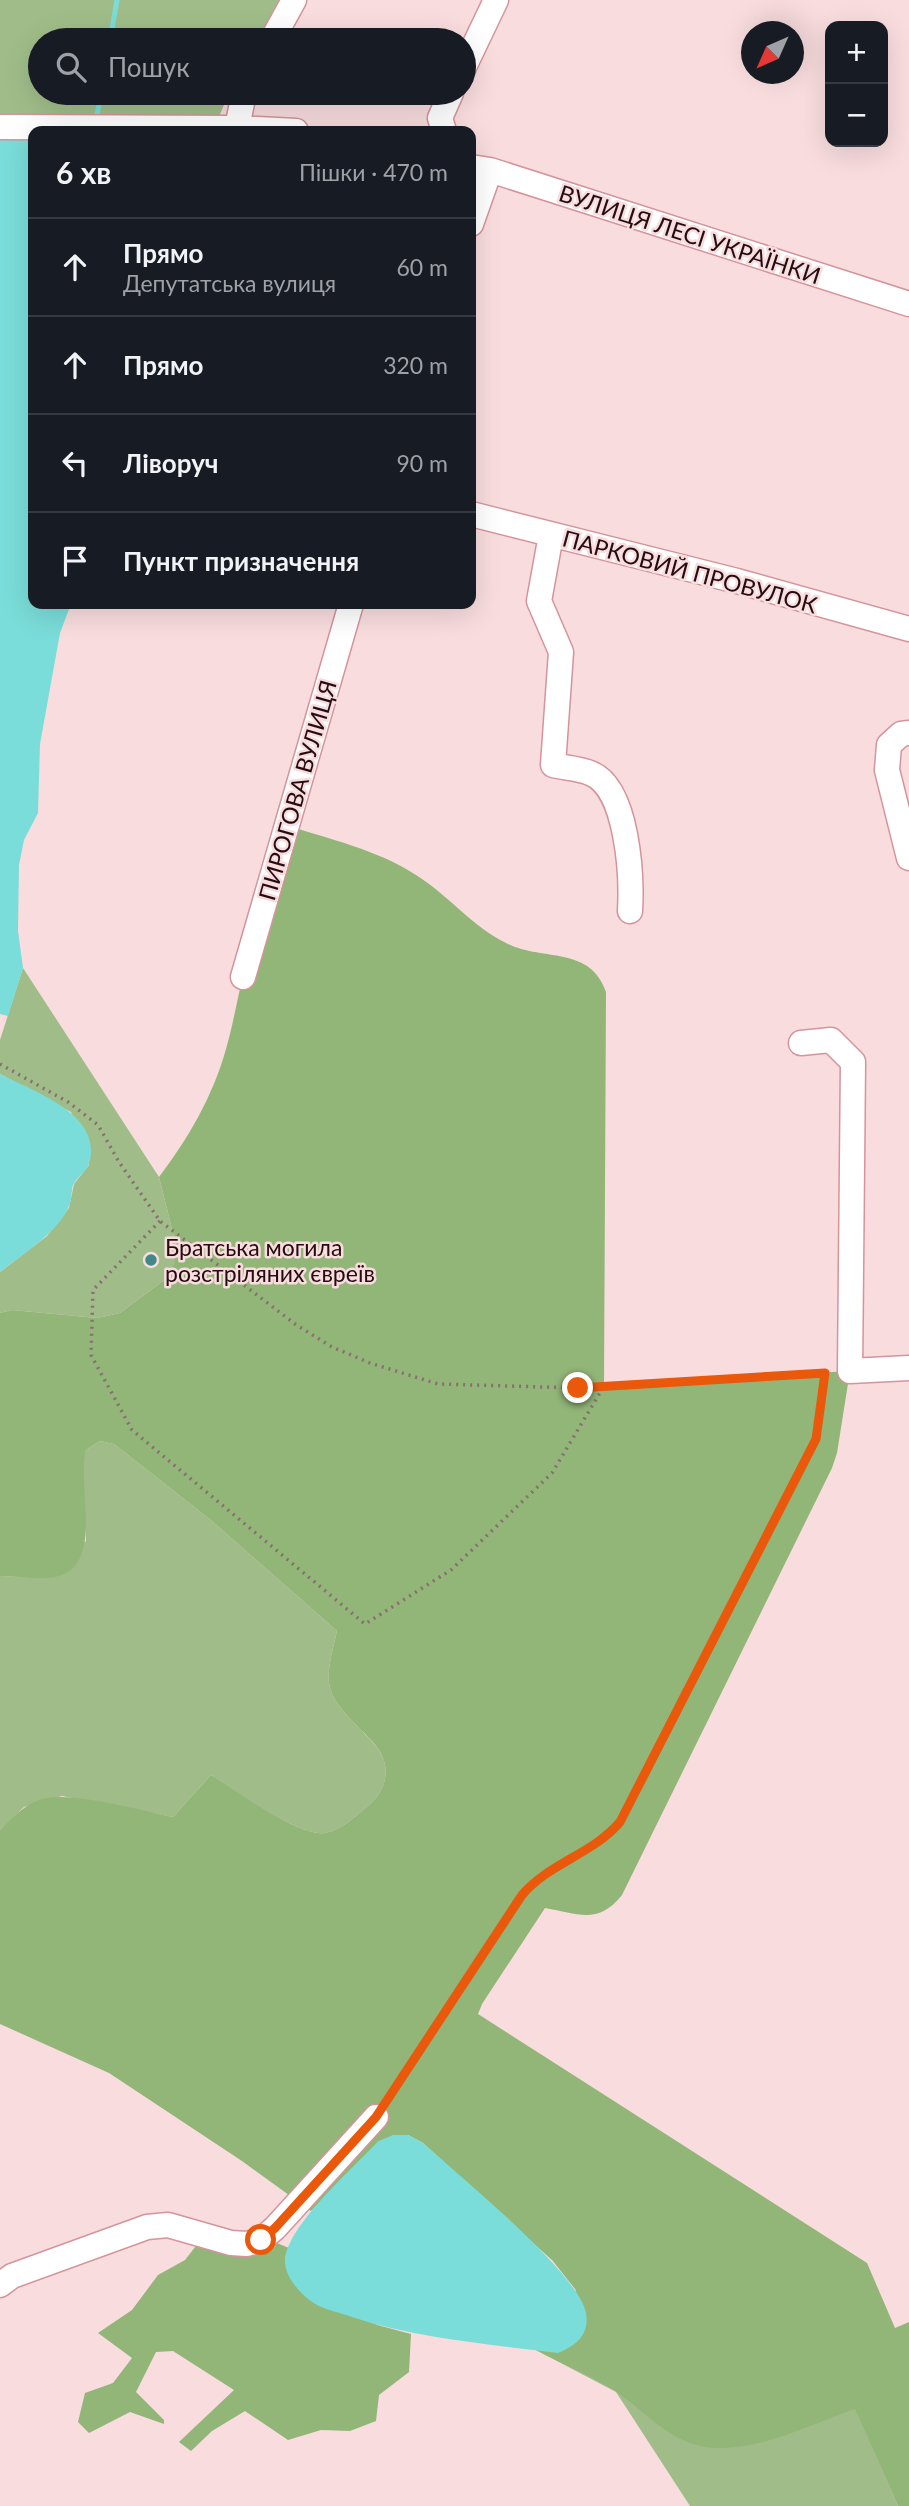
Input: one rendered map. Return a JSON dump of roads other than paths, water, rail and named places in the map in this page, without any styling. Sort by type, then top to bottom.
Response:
[{"type":"street","points":[[279,28],[294,0]]},
{"type":"street","points":[[476,42],[496,0]]},
{"type":"street","points":[[237,126],[242,105]]},
{"type":"street","points":[[442,126],[440,118],[446,105]]},
{"type":"street","points":[[0,127],[28,127]]},
{"type":"street","points":[[476,193],[480,169]]},
{"type":"street","name":"ВУЛИЦЯ ЛЕСІ УКРАЇНКИ","points":[[480,169],[909,304]]},
{"type":"street","name":"ПАРКОВИЙ ПРОВУЛОК","points":[[476,515],[909,629]]},
{"type":"street","points":[[551,534],[539,601],[561,652],[553,765],[592,773],[613,794],[621,817],[631,879],[630,911]]},
{"type":"street","name":"ПИРОГОВА ВУЛИЦЯ","points":[[243,976],[350,609]]},
{"type":"street","points":[[909,733],[901,734],[889,745],[887,769],[909,858]]},
{"type":"street","points":[[801,1043],[831,1040],[853,1062],[850,1371],[909,1368]]},
{"type":"street","points":[[4,2277],[147,2227],[168,2225],[231,2243],[247,2244],[261,2240],[376,2117]]},
{"type":"water","points":[[0,137],[28,139],[28,609],[69,609],[60,633],[40,744],[38,813],[24,840],[19,865],[18,931],[23,968],[8,1016],[0,1014]]},
{"type":"water","points":[[0,1074],[63,1107],[86,1131],[91,1147],[89,1164],[73,1185],[70,1204],[57,1225],[0,1272]]},
{"type":"water","points":[[393,2135],[408,2135],[423,2143],[541,2250],[578,2296],[586,2313],[584,2333],[576,2343],[558,2353],[403,2331],[321,2307],[296,2287],[288,2275],[285,2263],[287,2249],[295,2233],[322,2199],[379,2141]]},
{"type":"waterway","points":[[112,28],[117,0]]},
{"type":"waterway","points":[[96,121],[99,105]]},
{"type":"place","name":"Братська могила розстріляних євреїв","points":[[151,1260]]}]
